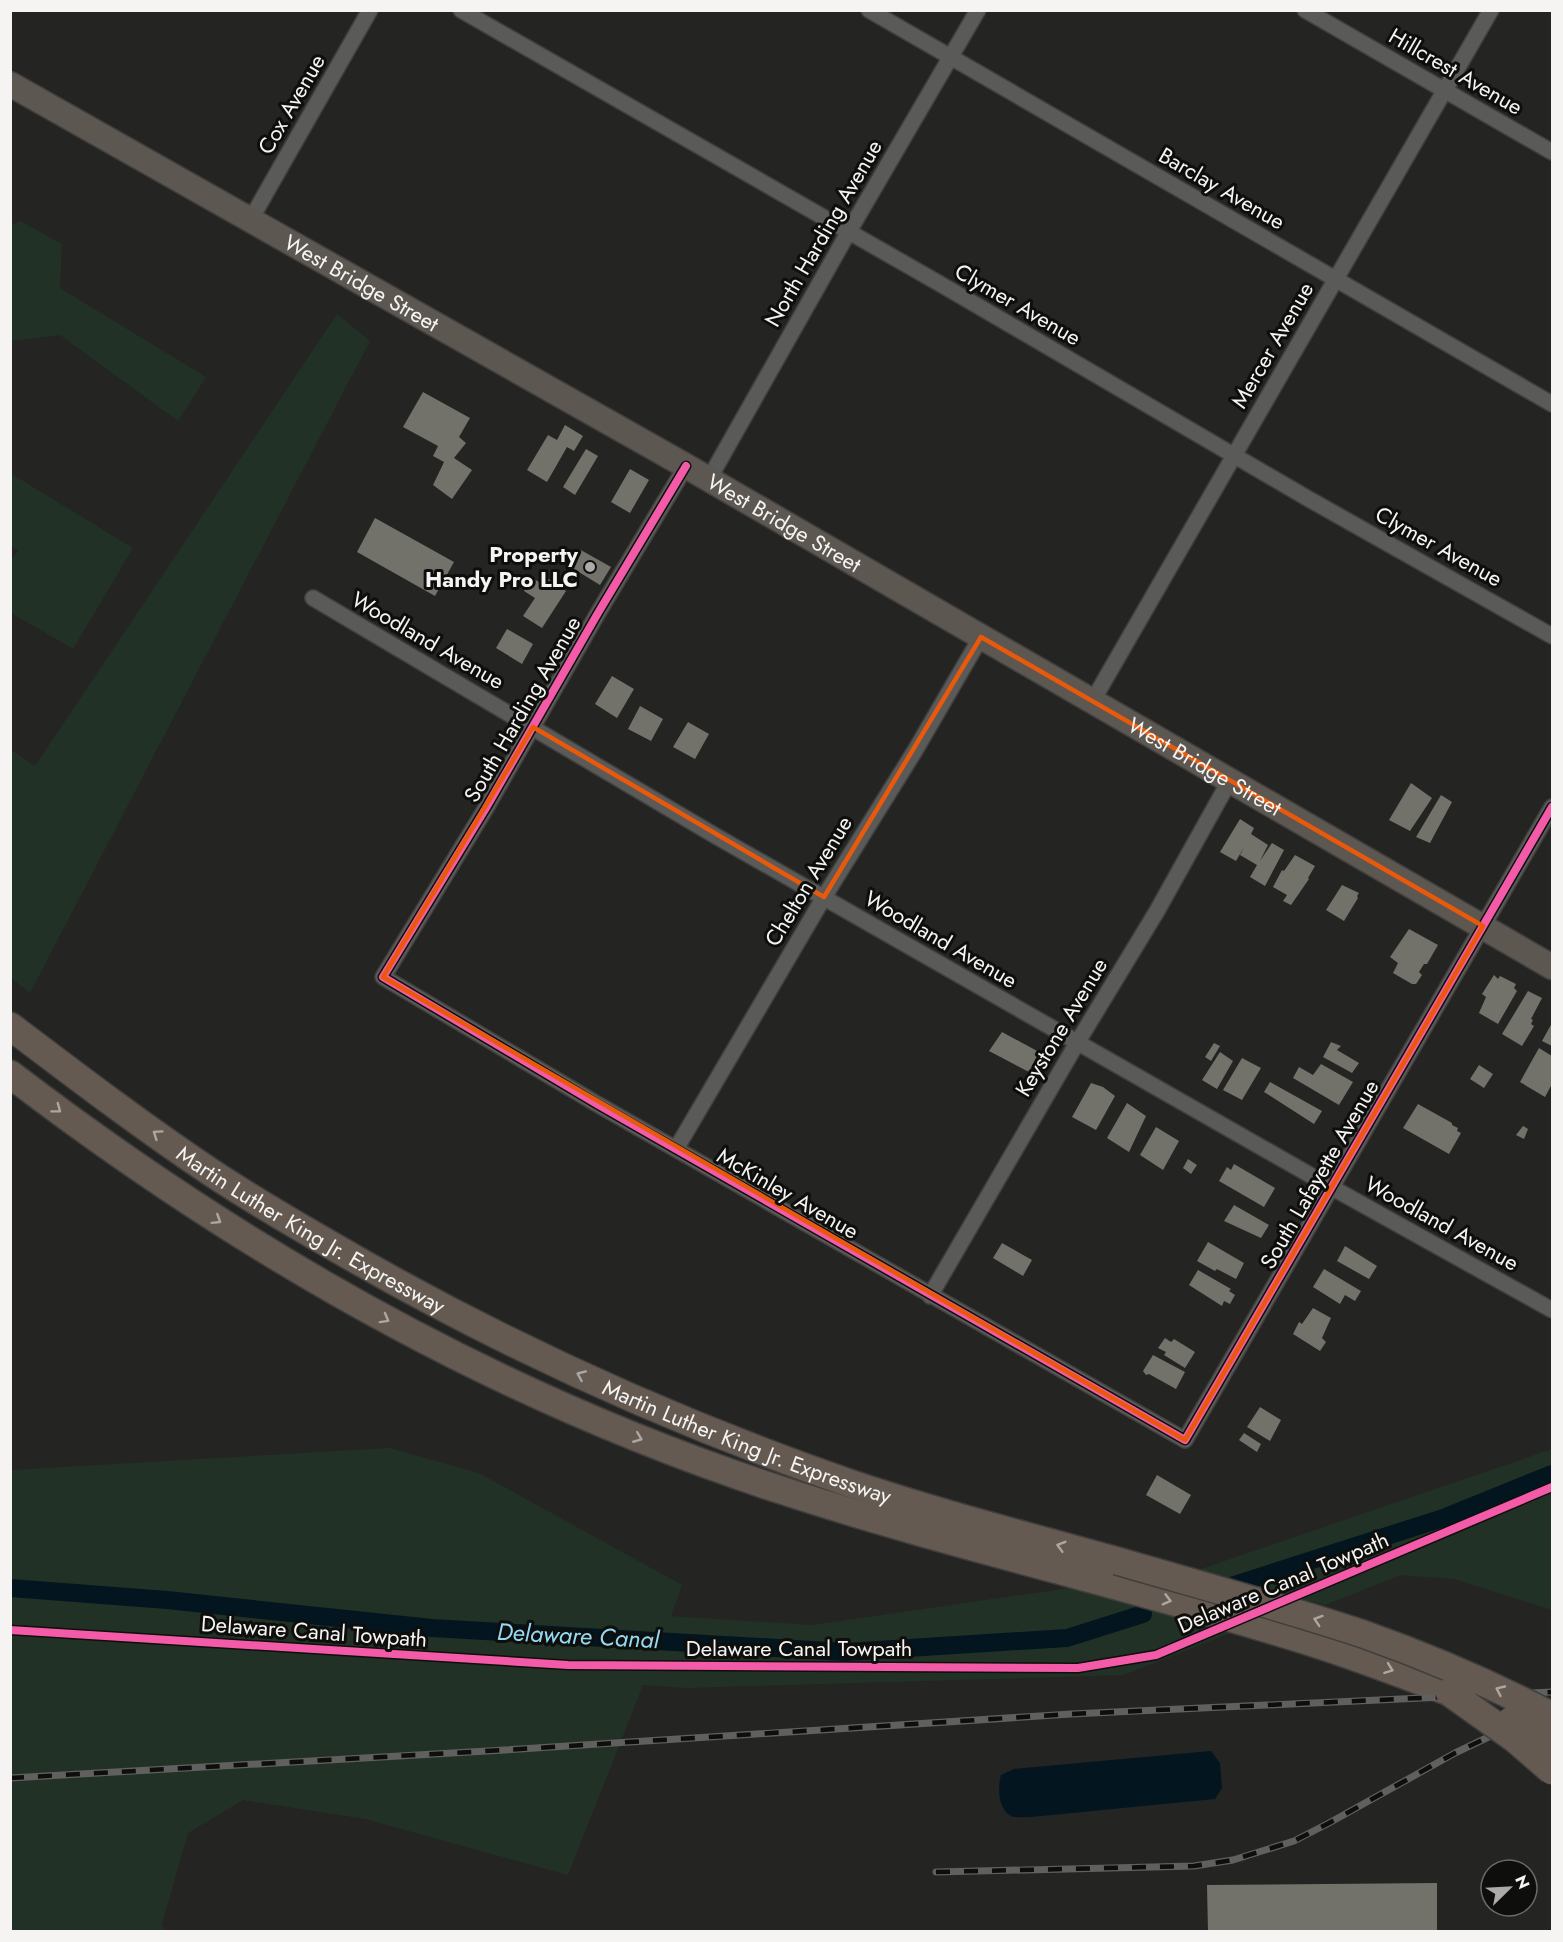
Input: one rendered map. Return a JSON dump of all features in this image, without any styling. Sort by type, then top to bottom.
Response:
[{"type":"highway","name":"Martin Luther King Jr. Expressway","points":[[10,1026],[213,1173],[379,1273],[492,1333],[608,1387],[789,1461],[1366,1660],[1449,1692],[1552,1742]]},
{"type":"highway","name":"Martin Luther King Jr. Expressway","points":[[10,1074],[193,1205],[361,1306],[525,1390],[656,1445],[778,1489],[882,1521],[1114,1573],[1271,1605],[1364,1635],[1457,1671],[1552,1716]]},
{"type":"highway","points":[[1449,1692],[1515,1739],[1552,1771]]},
{"type":"main road","name":"West Bridge Street","points":[[10,84],[709,479],[1552,967]]},
{"type":"street","name":"Cox Avenue","points":[[251,219],[370,10]]},
{"type":"street","name":"Clymer Avenue","points":[[460,10],[1552,636]]},
{"type":"street","name":"Barclay Avenue","points":[[868,10],[1552,404]]},
{"type":"street","name":"North Harding Avenue","points":[[709,479],[848,233],[978,10]]},
{"type":"street","name":"Hillcrest Avenue","points":[[1305,10],[1552,152]]},
{"type":"street","name":"Mercer Avenue","points":[[1092,702],[1491,10]]},
{"type":"street","name":"South Harding Avenue","points":[[387,970],[486,808],[686,466]]},
{"type":"street","name":"Woodland Avenue","points":[[313,598],[824,897],[1331,1187],[1552,1310]]},
{"type":"street","name":"Chelton Avenue","points":[[676,1149],[824,897],[981,637]]},
{"type":"street","name":"Keystone Avenue","points":[[930,1296],[1077,1042],[1157,911],[1230,780]]},
{"type":"street","name":"South Lafayette Avenue","points":[[1185,1440],[1552,807]]},
{"type":"street","name":"McKinley Avenue","points":[[387,970],[383,977],[930,1296],[1185,1440]]},
{"type":"highlighted area","points":[[981,637],[1483,926],[1185,1440],[383,977],[533,727],[824,897]]},
{"type":"green space","points":[[20,221],[62,244],[60,288],[206,377],[178,421],[60,335],[11,341],[11,225]]},
{"type":"green space","points":[[337,314],[370,341],[30,993],[11,978],[11,750],[35,766]]},
{"type":"green space","points":[[10,473],[133,548],[73,649],[11,613],[11,560],[18,551],[11,546]]},
{"type":"green space","points":[[389,1448],[479,1473],[682,1585],[671,1616],[812,1625],[1201,1569],[1552,1449],[1552,1610],[1454,1579],[1400,1575],[1325,1605],[1311,1601],[1124,1675],[687,1688],[643,1685],[568,1875],[365,1819],[243,1800],[188,1833],[162,1924],[165,1931],[11,1932],[11,1470]]},
{"type":"water","points":[[1211,1751],[1220,1763],[1222,1788],[1215,1799],[1031,1817],[1011,1816],[1001,1803],[999,1785],[1001,1775],[1014,1769]]},
{"type":"building","points":[[423,392],[470,418],[459,437],[466,443],[454,458],[472,470],[452,499],[433,485],[444,462],[433,456],[438,446],[403,427]]},
{"type":"building","points":[[565,425],[583,436],[574,451],[567,447],[547,482],[527,470],[548,435],[557,440]]},
{"type":"building","points":[[586,449],[598,456],[575,495],[563,487]]},
{"type":"building","points":[[630,469],[649,480],[630,513],[611,502]]},
{"type":"building","points":[[375,518],[454,562],[435,596],[357,552]]},
{"type":"building","name":"Property Handy Pro LLC","points":[[579,549],[611,567],[600,585],[569,566]]},
{"type":"building","points":[[533,578],[543,585],[547,578],[566,591],[542,628],[523,616],[535,598],[524,591]]},
{"type":"building","points":[[507,629],[533,644],[522,664],[496,648]]},
{"type":"building","points":[[612,676],[634,689],[617,718],[595,704]]},
{"type":"building","points":[[640,706],[663,719],[651,741],[628,729]]},
{"type":"building","points":[[688,722],[709,734],[695,759],[673,747]]},
{"type":"building","points":[[1411,783],[1432,798],[1410,831],[1389,820]]},
{"type":"building","points":[[1441,795],[1452,802],[1430,843],[1416,837]]},
{"type":"building","points":[[1240,819],[1254,828],[1251,834],[1268,845],[1260,861],[1272,843],[1284,850],[1265,886],[1250,877],[1257,865],[1240,855],[1244,847],[1236,861],[1220,852]]},
{"type":"building","points":[[1295,855],[1315,866],[1291,905],[1283,901],[1287,895],[1273,887],[1282,870],[1284,871]]},
{"type":"building","points":[[1342,885],[1359,893],[1344,921],[1326,910]]},
{"type":"building","points":[[1409,929],[1438,945],[1427,964],[1424,964],[1419,972],[1422,975],[1416,984],[1393,973],[1398,963],[1390,957]]},
{"type":"building","points":[[1494,975],[1498,979],[1500,976],[1516,984],[1514,988],[1517,991],[1498,1024],[1479,1013],[1486,997],[1482,994]]},
{"type":"building","points":[[1528,991],[1542,998],[1531,1019],[1533,1020],[1531,1024],[1534,1026],[1522,1046],[1502,1034]]},
{"type":"building","points":[[1552,1023],[1552,1046],[1542,1041]]},
{"type":"building","points":[[1002,1032],[1039,1052],[1029,1072],[989,1051]]},
{"type":"building","points":[[1331,1042],[1341,1046],[1337,1050],[1359,1063],[1352,1073],[1323,1057]]},
{"type":"building","points":[[1214,1043],[1220,1046],[1211,1061],[1205,1057]]},
{"type":"building","points":[[1539,1048],[1552,1056],[1552,1084],[1545,1097],[1520,1082]]},
{"type":"building","points":[[1220,1052],[1233,1061],[1217,1089],[1202,1080]]},
{"type":"building","points":[[1242,1058],[1261,1068],[1242,1100],[1223,1090]]},
{"type":"building","points":[[1321,1064],[1353,1082],[1339,1105],[1293,1078],[1299,1067],[1313,1075]]},
{"type":"building","points":[[1479,1065],[1493,1074],[1484,1088],[1470,1079]]},
{"type":"building","points":[[1270,1082],[1322,1111],[1314,1124],[1264,1092]]},
{"type":"building","points":[[1091,1083],[1103,1087],[1115,1096],[1096,1130],[1072,1117]]},
{"type":"building","points":[[1127,1103],[1146,1116],[1129,1152],[1107,1138]]},
{"type":"building","points":[[1418,1104],[1458,1128],[1457,1131],[1461,1133],[1449,1154],[1403,1128]]},
{"type":"building","points":[[1523,1126],[1528,1129],[1524,1139],[1516,1135]]},
{"type":"building","points":[[1156,1127],[1179,1141],[1163,1170],[1140,1155]]},
{"type":"building","points":[[1188,1159],[1197,1165],[1191,1174],[1183,1168]]},
{"type":"building","points":[[1234,1164],[1275,1188],[1264,1207],[1219,1181],[1227,1167],[1231,1170]]},
{"type":"building","points":[[1234,1205],[1269,1225],[1261,1238],[1224,1221]]},
{"type":"building","points":[[1208,1242],[1244,1263],[1236,1279],[1197,1261]]},
{"type":"building","points":[[1002,1243],[1032,1260],[1023,1276],[993,1258]]},
{"type":"building","points":[[1345,1246],[1377,1266],[1369,1279],[1337,1261]]},
{"type":"building","points":[[1324,1269],[1361,1291],[1355,1301],[1345,1295],[1340,1304],[1313,1287]]},
{"type":"building","points":[[1198,1270],[1231,1289],[1229,1291],[1235,1295],[1230,1304],[1224,1301],[1222,1306],[1189,1285]]},
{"type":"building","points":[[1313,1308],[1331,1318],[1322,1338],[1326,1342],[1320,1351],[1293,1334],[1299,1322],[1302,1324]]},
{"type":"building","points":[[1165,1338],[1171,1342],[1174,1339],[1195,1352],[1185,1368],[1164,1355],[1166,1352],[1158,1348]]},
{"type":"building","points":[[1153,1355],[1185,1372],[1176,1389],[1149,1374],[1146,1375],[1143,1371]]},
{"type":"building","points":[[1260,1407],[1281,1420],[1270,1441],[1247,1427]]},
{"type":"building","points":[[1244,1433],[1261,1444],[1257,1452],[1239,1440]]},
{"type":"building","points":[[1157,1475],[1191,1495],[1180,1514],[1146,1495]]},
{"type":"building","points":[[1437,1883],[1437,1932],[1208,1932],[1207,1885]]},
{"type":"waterway","name":"Delaware Canal","points":[[1231,1586],[1443,1518],[1552,1474]]},
{"type":"waterway","name":"Delaware Canal","points":[[10,1588],[167,1600],[432,1628],[846,1652],[1067,1638],[1143,1614]]},
{"type":"railway","points":[[10,1778],[505,1750],[1071,1714],[1552,1692]]},
{"type":"railway","points":[[936,1872],[1194,1866],[1233,1860],[1294,1841],[1455,1753],[1499,1732],[1552,1719]]},
{"type":"cycle path","points":[[686,466],[486,808],[383,977],[597,1104],[1185,1440],[1552,807]]},
{"type":"cycle path","name":"Delaware Canal Towpath","points":[[10,1630],[568,1665],[1078,1668],[1156,1655],[1552,1487]]},
{"type":"place","name":"Property Handy Pro LLC","points":[[590,567]]}]
